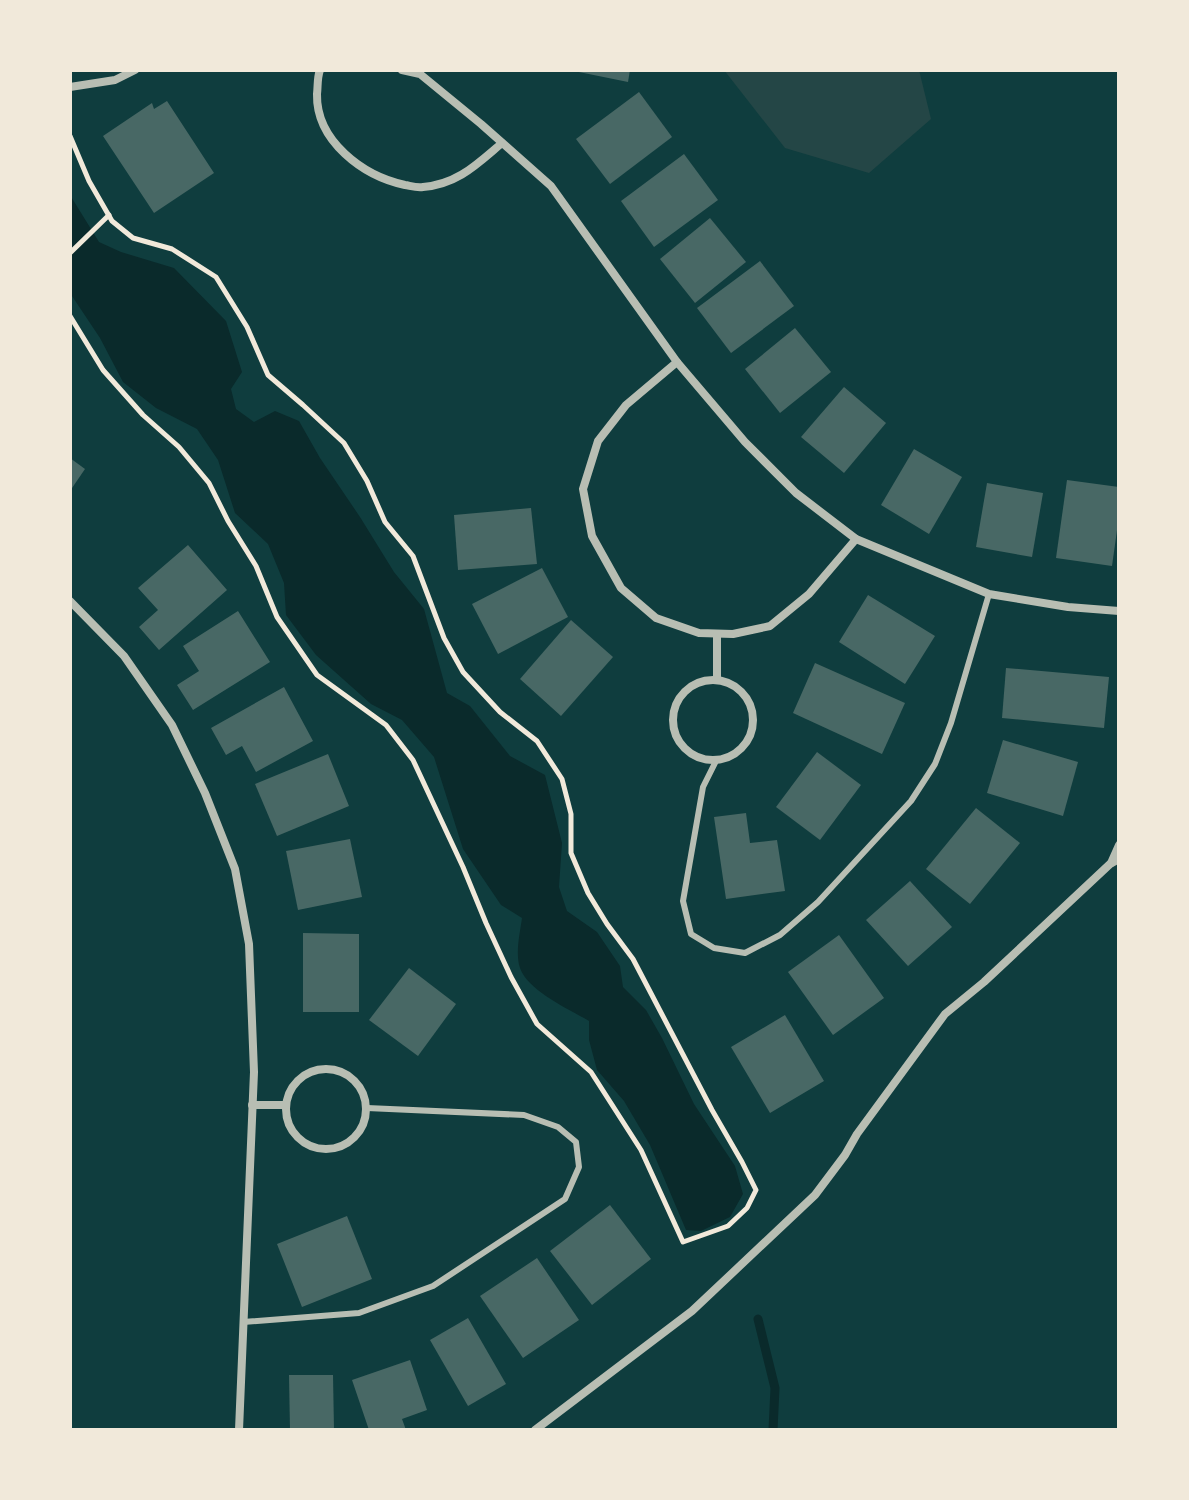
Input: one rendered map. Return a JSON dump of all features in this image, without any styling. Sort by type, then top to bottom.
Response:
[{"type":"street","points":[[70,87],[115,80],[135,70]]},
{"type":"street","points":[[320,70],[317,106],[331,139],[353,162],[390,182],[421,188],[461,177],[502,143]]},
{"type":"street","points":[[402,70],[421,72],[551,186],[677,362],[745,442],[796,493],[856,539],[989,594],[1068,607],[1119,611]]},
{"type":"street","points":[[677,362],[626,405],[598,441],[583,489],[592,536],[621,588],[656,618],[699,633],[733,634],[770,626],[809,594],[856,539]]},
{"type":"street","points":[[70,601],[124,656],[172,725],[205,793],[235,869],[249,944],[253,1031],[239,1430]]},
{"type":"street","points":[[717,634],[717,680]]},
{"type":"street","points":[[717,680],[731,684],[742,692],[750,704],[753,721],[751,734],[744,746],[730,757],[716,761],[690,754],[680,744],[674,731],[673,718],[676,704],[684,692],[695,684],[717,680]]},
{"type":"street","points":[[535,1430],[692,1311],[815,1195],[945,1014],[1115,861],[1119,845]]},
{"type":"street","points":[[333,1069],[357,1083],[367,1108],[363,1127],[355,1139],[329,1150],[303,1142],[293,1132],[287,1119],[286,1105],[299,1079],[311,1072],[333,1069]]},
{"type":"street","points":[[252,1105],[286,1105]]},
{"type":"lane","points":[[716,761],[703,787],[683,901],[691,934],[714,948],[745,953],[780,935],[818,902],[911,801],[935,764],[951,723],[989,594]]},
{"type":"lane","points":[[243,1322],[359,1313],[433,1286],[565,1199],[579,1167],[576,1142],[558,1127],[524,1115],[367,1108]]},
{"type":"path","points":[[70,136],[89,181],[112,221],[133,238],[172,249],[216,277],[247,327],[268,375],[344,443],[367,481],[385,522],[413,556],[444,638],[463,672],[500,712],[537,741],[562,779],[571,814],[571,853],[588,893],[633,959],[756,1190],[747,1208],[728,1226],[683,1242],[641,1150],[591,1072],[537,1024],[492,937],[413,760],[386,725],[317,675],[277,617],[256,566],[209,483],[179,447],[143,415],[103,370],[70,316]]},
{"type":"path","points":[[70,253],[109,215]]},
{"type":"shaded area","points":[[724,70],[919,70],[931,119],[869,173],[785,148]]},
{"type":"shaded area","points":[[70,195],[99,242],[174,268],[226,321],[242,372],[231,389],[236,409],[254,422],[275,411],[299,421],[394,572],[424,609],[447,693],[470,706],[510,756],[545,775],[562,843],[559,887],[567,911],[597,932],[620,966],[623,987],[646,1010],[694,1104],[735,1166],[743,1194],[730,1217],[701,1231],[686,1230],[650,1145],[624,1101],[597,1070],[589,1040],[589,1021],[550,999],[524,976],[518,956],[522,918],[501,905],[463,849],[434,757],[402,720],[371,704],[316,655],[286,615],[284,583],[268,544],[235,513],[218,460],[197,429],[156,408],[123,382],[100,338],[70,293]]},
{"type":"building","points":[[575,70],[630,70],[628,82]]},
{"type":"building","points":[[639,92],[672,137],[610,184],[576,139]]},
{"type":"building","points":[[167,101],[214,173],[154,213],[103,136],[152,103],[154,109]]},
{"type":"building","points":[[684,154],[718,200],[654,247],[621,201]]},
{"type":"building","points":[[710,218],[746,262],[695,303],[660,259]]},
{"type":"building","points":[[760,261],[794,306],[731,353],[697,308]]},
{"type":"building","points":[[795,328],[831,372],[780,413],[745,369]]},
{"type":"building","points":[[844,387],[886,423],[844,473],[801,437]]},
{"type":"building","points":[[914,449],[962,477],[929,534],[881,505]]},
{"type":"building","points":[[70,458],[85,469],[70,491]]},
{"type":"building","points":[[1067,480],[1119,487],[1119,516],[1112,566],[1056,558]]},
{"type":"building","points":[[987,483],[1043,493],[1032,557],[976,547]]},
{"type":"building","points":[[531,508],[537,564],[458,570],[454,515]]},
{"type":"building","points":[[188,545],[227,590],[159,650],[139,627],[158,610],[138,588]]},
{"type":"building","points":[[542,568],[568,617],[498,654],[472,604]]},
{"type":"building","points":[[868,595],[935,636],[905,684],[839,642]]},
{"type":"building","points":[[238,611],[270,662],[193,710],[177,685],[199,671],[183,646]]},
{"type":"building","points":[[571,620],[613,657],[561,716],[520,679]]},
{"type":"building","points":[[815,663],[905,703],[882,754],[793,713]]},
{"type":"building","points":[[1006,668],[1109,677],[1104,728],[1002,718]]},
{"type":"building","points":[[284,687],[313,741],[256,772],[242,746],[226,755],[211,728]]},
{"type":"building","points":[[1003,740],[1078,762],[1063,816],[987,793]]},
{"type":"building","points":[[817,752],[861,785],[820,840],[776,807]]},
{"type":"building","points":[[328,754],[349,806],[277,836],[255,784]]},
{"type":"building","points":[[976,808],[1020,843],[970,904],[926,869]]},
{"type":"building","points":[[746,813],[750,843],[777,840],[785,891],[726,899],[714,817]]},
{"type":"building","points":[[350,839],[362,897],[298,910],[286,851]]},
{"type":"building","points":[[910,881],[952,927],[908,966],[866,920]]},
{"type":"building","points":[[303,933],[359,934],[359,1012],[303,1012]]},
{"type":"building","points":[[839,935],[884,998],[833,1035],[788,972]]},
{"type":"building","points":[[409,968],[456,1004],[418,1056],[369,1020]]},
{"type":"building","points":[[785,1015],[824,1081],[770,1113],[731,1047]]},
{"type":"building","points":[[610,1205],[651,1259],[592,1305],[550,1251]]},
{"type":"building","points":[[347,1216],[372,1279],[302,1307],[277,1244]]},
{"type":"building","points":[[537,1258],[579,1320],[523,1358],[480,1296]]},
{"type":"building","points":[[468,1318],[506,1384],[468,1406],[430,1340]]},
{"type":"building","points":[[410,1360],[427,1410],[402,1419],[406,1430],[369,1430],[352,1380]]},
{"type":"building","points":[[289,1375],[333,1375],[334,1430],[290,1430]]},
{"type":"waterway","points":[[758,1319],[775,1388],[773,1430]]}]
